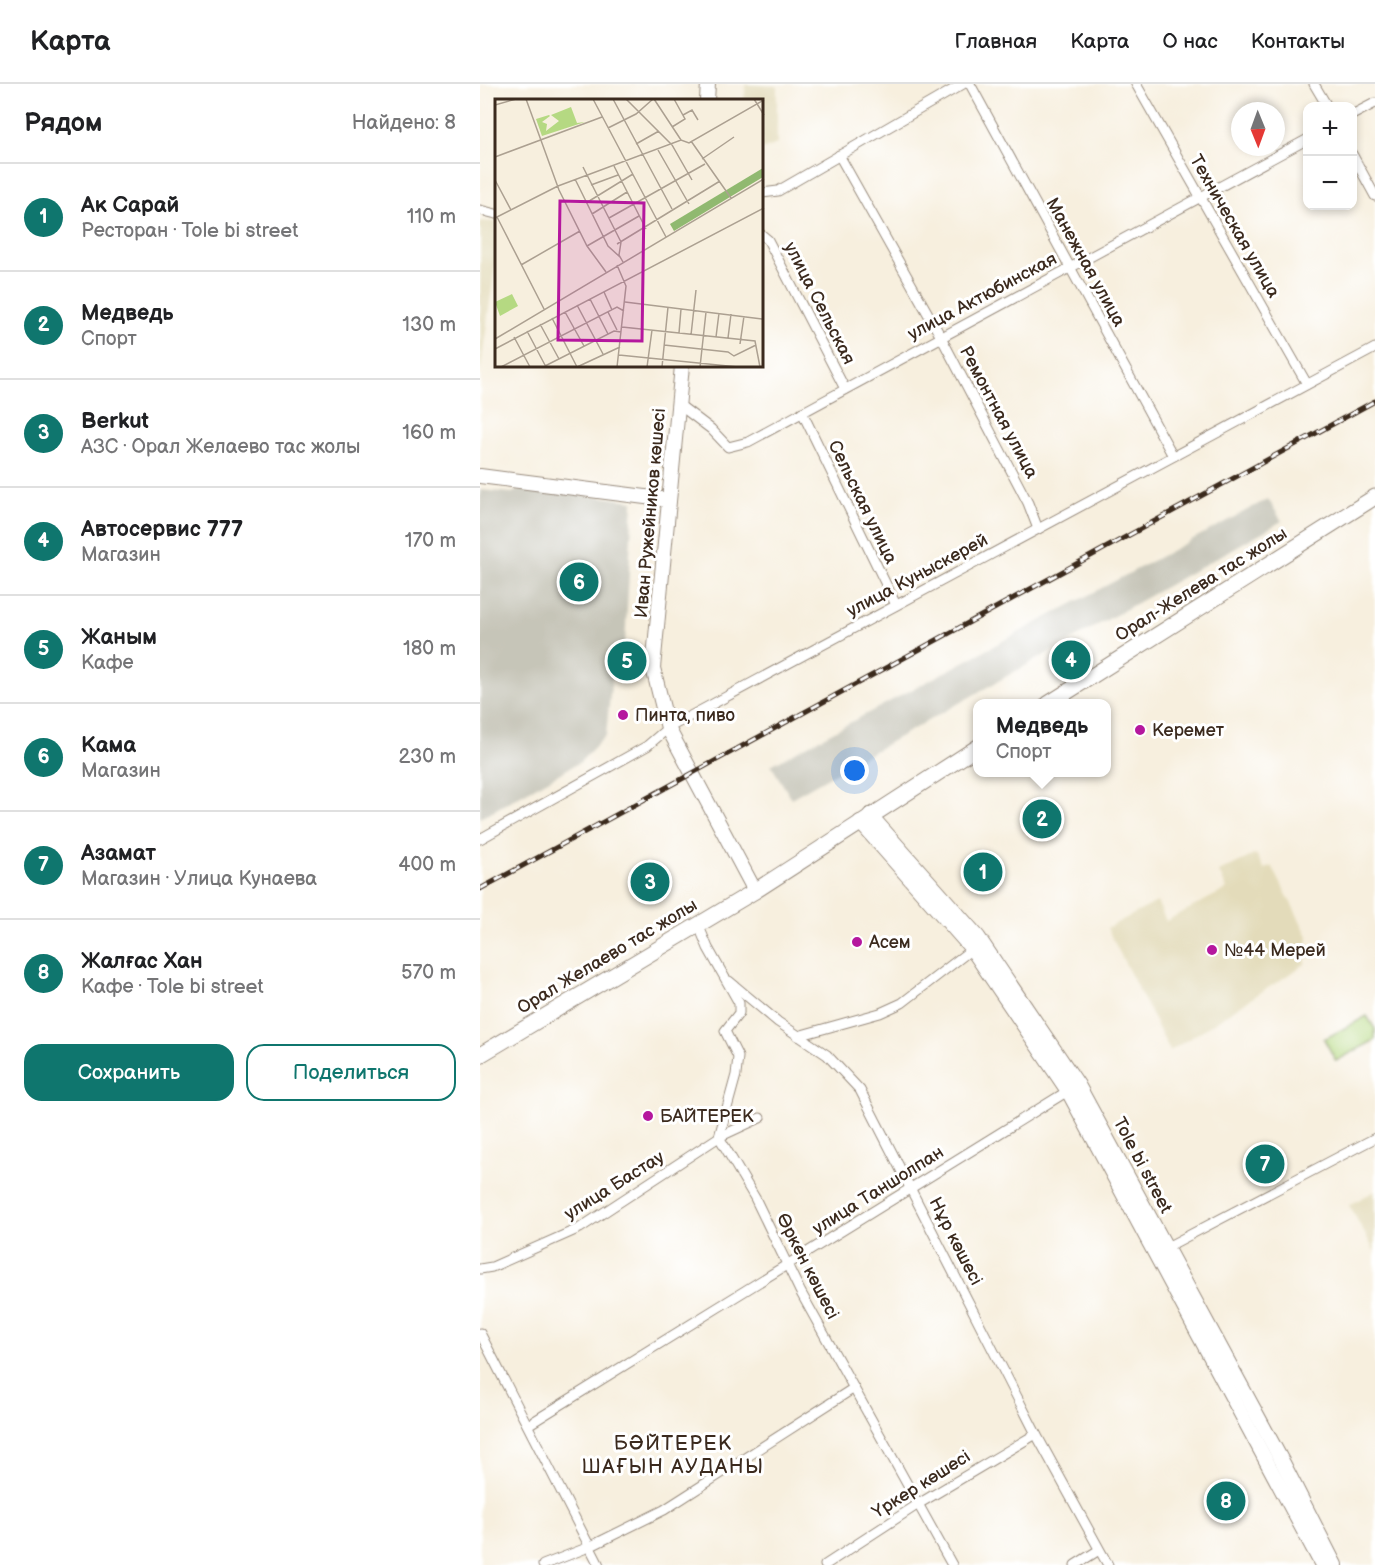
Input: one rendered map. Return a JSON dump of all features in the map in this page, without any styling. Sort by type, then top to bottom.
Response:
[{"type":"main road","points":[[706,99],[708,84]]},
{"type":"main road","name":"Иван Ружейников көшесі","points":[[682,368],[653,668],[668,728],[755,891]]},
{"type":"main road","points":[[480,476],[669,500]]},
{"type":"main road","name":"Орал-Желева тас жолы","points":[[1056,699],[1375,497]]},
{"type":"main road","points":[[865,818],[973,750]]},
{"type":"main road","name":"Орал Желаево тас жолы","points":[[480,1055],[755,891],[865,818]]},
{"type":"main road","name":"Tole bi street","points":[[865,818],[972,950],[1073,1088]]},
{"type":"main road","name":"Tole bi street","points":[[865,818],[978,937],[1073,1088],[1335,1565]]},
{"type":"main road","name":"Tole bi street","points":[[1161,1250],[1322,1565]]},
{"type":"street","points":[[764,193],[778,191],[963,84]]},
{"type":"street","name":"Манежная улица","points":[[970,84],[1173,456]]},
{"type":"street","name":"Техническая улица","points":[[1136,84],[1307,384]]},
{"type":"street","points":[[1314,84],[1324,102]]},
{"type":"street","points":[[1357,113],[1375,102]]},
{"type":"street","name":"улица Актюбинская","points":[[678,404],[711,429],[728,447],[748,442],[1303,142]]},
{"type":"street","name":"Ремонтная улица","points":[[839,155],[941,337],[1028,503],[1038,529]]},
{"type":"street","points":[[1354,156],[1375,196]]},
{"type":"street","points":[[480,210],[495,214]]},
{"type":"street","name":"улица Сельская","points":[[764,237],[768,240],[845,389]]},
{"type":"street","name":"улица Куныскерей","points":[[480,839],[647,746],[668,728],[1375,348]]},
{"type":"street","name":"Сельская улица","points":[[802,412],[896,605]]},
{"type":"street","points":[[698,924],[722,976],[739,1003],[739,1013],[725,1031],[738,1057],[736,1075],[719,1137]]},
{"type":"street","points":[[798,1036],[880,1013],[902,1003],[972,950]]},
{"type":"street","name":"Нұр көшесі","points":[[722,976],[798,1036],[827,1054],[860,1090],[1036,1434],[1108,1565]]},
{"type":"street","name":"улица Таншолпан","points":[[528,1425],[572,1396],[787,1267],[1073,1088]]},
{"type":"street","name":"улица Бастау","points":[[480,1269],[492,1267],[580,1228],[719,1137],[760,1118]]},
{"type":"street","name":"Өркен көшесі","points":[[719,1137],[755,1198],[787,1267],[920,1503],[952,1565]]},
{"type":"street","points":[[1161,1250],[1375,1137]]},
{"type":"street","points":[[480,1333],[599,1565]]},
{"type":"street","points":[[543,1565],[589,1547],[664,1510],[854,1388]]},
{"type":"street","name":"Үркер көшесі","points":[[825,1565],[920,1503],[1036,1434]]},
{"type":"street","points":[[1075,1565],[1099,1550]]},
{"type":"shaded area","points":[[746,84],[777,86],[777,144],[764,149],[764,99],[744,99]]},
{"type":"shaded area","points":[[480,221],[495,222],[495,266],[480,374]]},
{"type":"shaded area","points":[[523,487],[633,501],[625,644],[615,645],[606,735],[580,762],[480,818],[480,490],[512,493]]},
{"type":"shaded area","points":[[1268,499],[1282,521],[791,798],[771,765]]},
{"type":"shaded area","name":"№44 Мерей","points":[[1256,854],[1264,869],[1272,866],[1308,936],[1305,964],[1170,1051],[1107,928],[1157,902],[1166,921],[1227,889],[1219,872]]},
{"type":"shaded area","points":[[1375,1191],[1375,1252],[1349,1205]]},
{"type":"green space","points":[[1367,1016],[1375,1029],[1375,1040],[1336,1061],[1324,1039]]},
{"type":"railway","points":[[480,889],[1375,401]]},
{"type":"place","name":"Кама","points":[[579,582]]},
{"type":"place","name":"Автосервис 777","points":[[1071,660]]},
{"type":"place","name":"Жаным","points":[[627,661]]},
{"type":"place","name":"Пинта, пиво","points":[[623,715]]},
{"type":"place","name":"Керемет","points":[[1140,730]]},
{"type":"place","name":"Медведь","points":[[1042,819]]},
{"type":"place","name":"Ак Сарай","points":[[983,872]]},
{"type":"place","name":"Berkut","points":[[650,882]]},
{"type":"place","name":"Асем","points":[[857,942]]},
{"type":"place","name":"№44 Мерей","points":[[1212,950]]},
{"type":"place","name":"БАЙТЕРЕК","points":[[648,1116]]},
{"type":"place","name":"Азамат","points":[[1265,1164]]},
{"type":"place","name":"Жалғас Хан","points":[[1226,1501]]},
{"type":"district","name":"БӘЙТЕРЕК ШАҒЫН АУДАНЫ","points":[[673,1454]]}]
